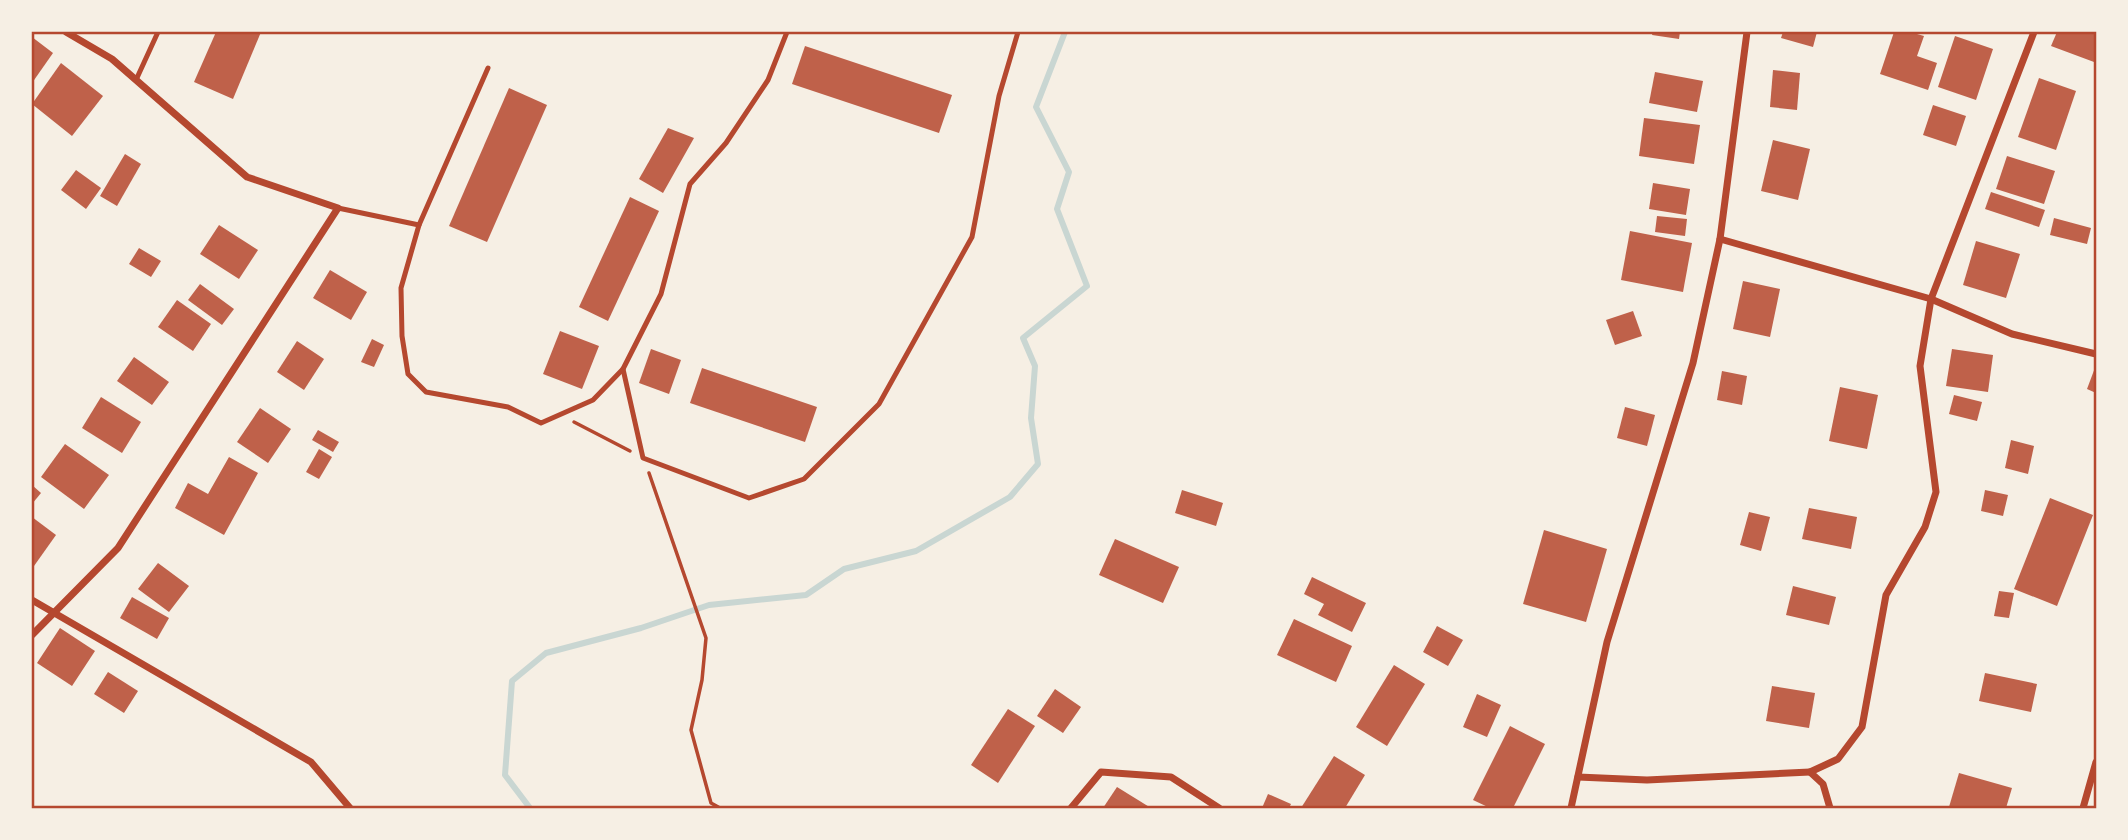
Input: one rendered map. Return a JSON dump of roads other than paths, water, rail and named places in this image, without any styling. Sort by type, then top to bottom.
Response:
[{"type":"street","points":[[32,635],[118,548],[338,208],[247,177],[111,59],[66,32]]},
{"type":"street","points":[[1571,808],[1607,642],[1693,363],[1720,239],[1747,32]]},
{"type":"street","points":[[1578,777],[1647,780],[1810,772],[1838,759],[1862,727],[1886,595],[1925,527],[1936,492],[1920,366],[1931,299],[2034,32]]},
{"type":"street","points":[[1720,239],[1931,299],[2012,334],[2096,354]]},
{"type":"street","points":[[32,600],[311,762],[350,808]]},
{"type":"street","points":[[2083,808],[2096,762]]},
{"type":"street","points":[[1071,808],[1101,772],[1171,777],[1219,808]]},
{"type":"street","points":[[1810,772],[1823,784],[1830,808]]},
{"type":"lane","points":[[136,80],[158,32]]},
{"type":"lane","points":[[488,68],[419,225],[401,288],[402,336],[408,374],[426,391],[508,407],[541,422],[593,400],[622,369],[661,294],[690,184],[726,142],[768,80],[787,32]]},
{"type":"lane","points":[[622,369],[643,458],[749,498],[804,479],[879,404],[972,237],[999,96],[1018,32]]},
{"type":"lane","points":[[338,208],[419,225]]},
{"type":"waterway","points":[[530,808],[505,775],[512,681],[546,653],[641,628],[709,605],[806,595],[844,569],[916,551],[1010,497],[1038,464],[1031,418],[1035,366],[1023,338],[1087,286],[1057,209],[1069,172],[1036,107],[1065,32]]}]
